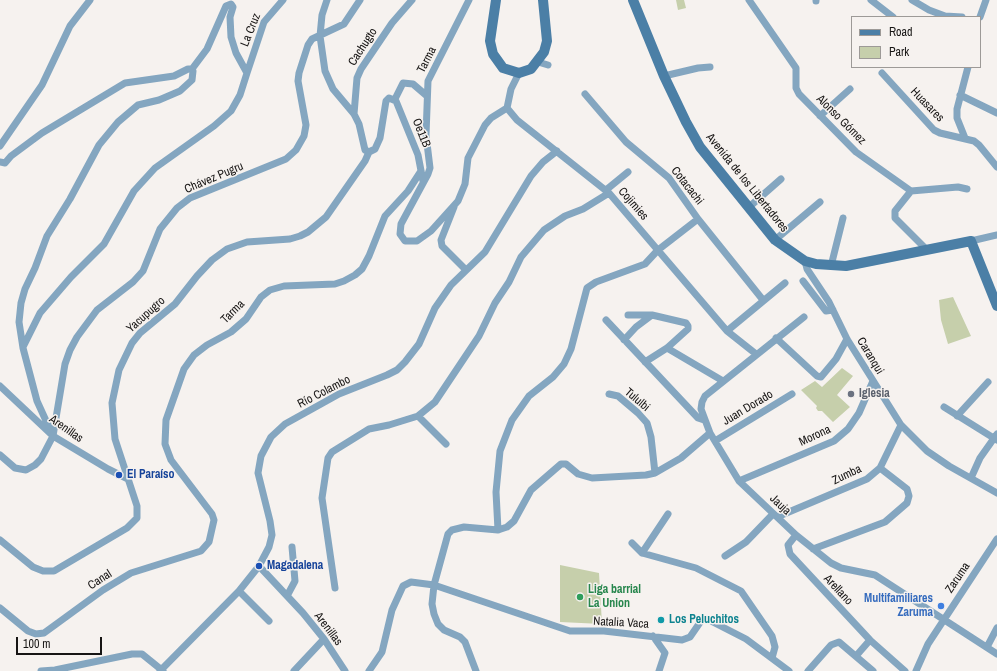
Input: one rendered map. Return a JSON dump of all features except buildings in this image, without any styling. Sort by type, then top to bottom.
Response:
[{"type":"street","points":[[0,146],[42,85],[70,26],[90,0]]},
{"type":"street","name":"La Cruz","points":[[23,348],[40,313],[71,277],[104,244],[134,191],[155,168],[214,126],[231,111],[240,95],[264,22],[283,0]]},
{"type":"street","points":[[327,0],[322,15],[320,36],[328,81],[354,114],[359,124],[365,150],[369,152]]},
{"type":"street","name":"Chávez Pugru","points":[[53,436],[65,364],[77,337],[97,310],[133,282],[143,271],[160,229],[173,213],[190,198],[286,159],[296,150],[304,136],[306,125],[298,81],[308,45],[312,39],[344,24],[360,0]]},
{"type":"street","name":"Cachugto","points":[[354,114],[357,78],[361,69],[392,23],[412,0]]},
{"type":"street","name":"Tarma","points":[[455,204],[430,231],[417,241],[405,241],[400,234],[401,224],[430,168],[426,135],[428,81],[469,0]]},
{"type":"street","points":[[496,0],[490,41],[493,54],[503,68],[519,73],[531,69],[538,62],[544,52],[546,41],[543,0]]},
{"type":"street","name":"Avenida de los Libertadores","points":[[633,0],[664,76],[700,148],[775,240],[805,261],[832,266],[866,263],[971,240],[997,236]]},
{"type":"street","name":"Alonso Gómez","points":[[750,0],[796,68],[796,88],[799,94],[856,152],[911,191]]},
{"type":"street","points":[[871,0],[892,16]]},
{"type":"street","points":[[912,0],[929,10],[945,16]]},
{"type":"street","points":[[980,16],[986,0]]},
{"type":"street","points":[[0,162],[5,163],[15,152],[42,133],[125,83],[174,76],[192,69],[207,49],[226,6],[231,4],[233,7],[230,17],[231,37],[236,53],[247,73]]},
{"type":"street","points":[[538,62],[548,65]]},
{"type":"street","points":[[664,76],[698,68],[710,67]]},
{"type":"street","name":"Huasares","points":[[965,138],[957,118],[957,109],[968,68]]},
{"type":"street","points":[[0,455],[15,468],[26,470],[35,466],[41,459],[53,436],[37,401],[23,348],[19,322],[21,303],[47,236],[70,199],[98,146],[118,122],[138,105],[159,100],[180,91],[189,84],[194,76],[192,69]]},
{"type":"street","points":[[466,270],[442,246],[441,240],[455,204],[463,193],[468,158],[485,126],[495,114],[507,108],[511,89],[519,73]]},
{"type":"street","name":"Huasares","points":[[882,74],[934,130],[940,133],[965,138],[979,145],[997,167]]},
{"type":"street","name":"Yacupugro","points":[[0,540],[33,567],[43,571],[54,571],[127,528],[137,518],[138,506],[115,438],[112,403],[119,370],[132,343],[140,333],[176,304],[197,276],[212,260],[227,249],[247,242],[290,239],[308,232],[326,216],[365,161],[369,152],[375,149],[380,138],[386,101],[392,98],[402,83],[413,84],[427,96]]},
{"type":"street","points":[[820,116],[850,90]]},
{"type":"street","name":"Cotacachi","points":[[585,94],[626,142],[669,178],[698,219],[763,300]]},
{"type":"street","points":[[960,95],[997,113]]},
{"type":"street","name":"Oe11B","points":[[392,98],[418,155],[423,181]]},
{"type":"street","name":"Cojimies","points":[[507,108],[517,120],[608,192],[727,331],[756,354]]},
{"type":"street","name":"Río Colambo","points":[[162,670],[239,590],[259,566],[269,547],[272,535],[270,521],[258,473],[261,456],[271,437],[285,424],[339,394],[397,370],[418,344],[435,308],[451,285],[484,252],[531,176],[543,162],[557,151]]},
{"type":"street","name":"Tarma","points":[[212,529],[214,520],[212,514],[171,460],[166,444],[166,420],[184,369],[194,355],[207,345],[231,332],[246,319],[261,297],[270,290],[284,286],[334,284],[355,276],[362,269],[370,256],[385,216],[408,191],[421,171]]},
{"type":"street","points":[[335,588],[322,498],[328,458],[332,452],[369,429],[389,425],[418,416],[435,402],[479,336],[495,303],[509,282],[521,257],[544,230],[565,216],[608,192],[628,172]]},
{"type":"street","points":[[748,208],[780,179]]},
{"type":"street","points":[[927,250],[895,218],[894,215],[911,191],[958,187],[967,189]]},
{"type":"street","points":[[775,240],[820,202]]},
{"type":"street","points":[[832,266],[843,218]]},
{"type":"street","points":[[498,530],[496,492],[500,451],[512,420],[529,396],[552,377],[564,364],[572,349],[587,288],[596,282],[639,268],[658,250],[698,219]]},
{"type":"street","points":[[971,240],[997,306]]},
{"type":"street","name":"Caranqui","points":[[805,261],[807,269],[834,310],[847,339],[901,425],[927,451],[949,466],[997,493]]},
{"type":"street","points":[[803,282],[826,311],[834,310]]},
{"type":"street","points":[[727,331],[785,283]]},
{"type":"street","points":[[628,315],[652,315],[686,323],[688,326],[688,329],[667,348],[645,362]]},
{"type":"street","points":[[624,340],[636,327],[652,315]]},
{"type":"street","name":"Jauja","points":[[804,317],[723,380],[702,402],[701,409],[710,433],[739,481],[796,535],[830,563],[841,568],[875,575],[997,654]]},
{"type":"street","points":[[606,320],[698,418],[704,420]]},
{"type":"street","points":[[776,338],[817,376],[821,377],[836,359],[847,339]]},
{"type":"street","points":[[667,348],[723,380]]},
{"type":"street","name":"Morona","points":[[739,481],[834,441],[848,429],[859,413],[873,381]]},
{"type":"street","points":[[957,416],[988,382]]},
{"type":"street","name":"Arenillas","points":[[0,386],[53,436],[108,469],[128,479]]},
{"type":"street","name":"Tululbi","points":[[609,394],[618,396],[647,423],[651,437],[655,473]]},
{"type":"street","name":"Juan Dorado","points":[[715,441],[792,394]]},
{"type":"street","points":[[944,407],[996,438],[980,458],[971,478]]},
{"type":"street","points":[[418,416],[446,444]]},
{"type":"street","name":"Zumba","points":[[775,516],[866,479],[880,468],[901,425]]},
{"type":"street","points":[[476,671],[465,642],[460,637],[444,630],[438,624],[432,604],[434,585],[444,542],[452,530],[464,527],[498,530],[507,527],[514,521],[531,490],[561,464],[566,464],[578,474],[592,478],[646,475],[655,473],[680,458],[710,433]]},
{"type":"street","points":[[813,549],[884,522],[907,503],[909,496],[907,489],[880,468]]},
{"type":"street","points":[[642,553],[668,514]]},
{"type":"street","points":[[725,556],[746,542],[775,516]]},
{"type":"street","name":"Canal","points":[[0,608],[28,631],[36,634],[44,633],[103,590],[131,573],[201,551],[209,542],[212,529]]},
{"type":"street","name":"Arellano","points":[[796,535],[789,543],[788,551],[870,640],[905,671]]},
{"type":"street","name":"Zaruma","points":[[916,671],[928,644],[997,539]]},
{"type":"street","points":[[632,543],[642,553],[696,568],[741,591],[772,636],[775,647],[772,658]]},
{"type":"street","points":[[287,596],[295,581],[292,547]]},
{"type":"street","name":"Arenillas","points":[[259,566],[324,639],[345,671]]},
{"type":"street","name":"Natalia Vaca","points":[[369,671],[382,652],[392,610],[403,586],[411,582],[434,585],[562,630],[686,639],[692,635],[701,621],[707,619],[746,638],[789,671]]},
{"type":"street","points":[[239,590],[269,621]]},
{"type":"street","points":[[987,647],[997,628]]},
{"type":"street","points":[[653,636],[665,653],[659,671]]},
{"type":"street","points":[[294,671],[324,639]]},
{"type":"street","points":[[856,656],[870,640]]},
{"type":"street","points":[[808,671],[836,642],[842,643],[873,671]]},
{"type":"street","points":[[41,671],[55,670],[132,654],[142,654],[162,670]]},
{"type":"green space","points":[[676,0],[684,0],[686,8],[678,10]]},
{"type":"green space","points":[[953,297],[971,336],[948,344],[941,320],[939,300]]},
{"type":"green space","points":[[842,368],[853,376],[837,395],[850,407],[833,422],[822,411],[818,411],[816,408],[817,406],[801,390],[815,381],[822,387]]},
{"type":"green space","name":"Liga barrial La Union","points":[[560,565],[599,573],[602,624],[560,622]]},
{"type":"place","name":"Iglesia","points":[[851,394]]},
{"type":"place","name":"El Paraíso","points":[[119,475]]},
{"type":"place","name":"Magadalena","points":[[259,566]]},
{"type":"place","name":"Liga barrial La Union","points":[[580,597]]},
{"type":"place","name":"Multifamiliares Zaruma","points":[[941,606]]},
{"type":"place","name":"Los Peluchitos","points":[[661,620]]}]
